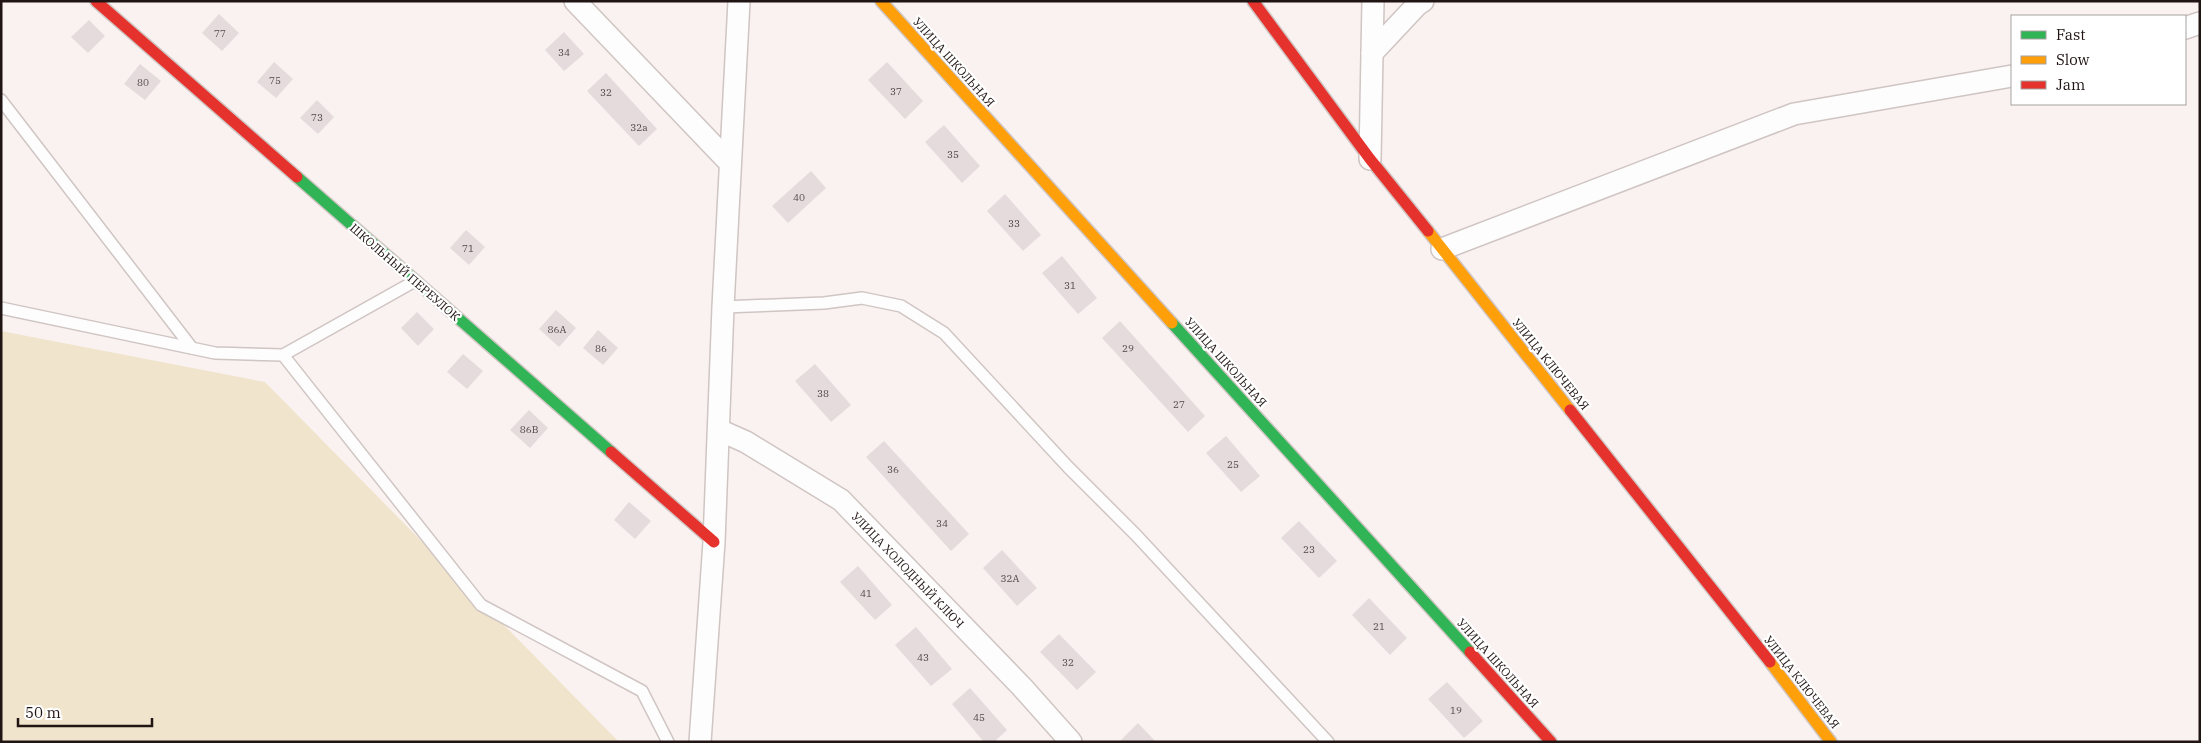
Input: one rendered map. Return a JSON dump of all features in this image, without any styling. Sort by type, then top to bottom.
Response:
[{"type":"street","name":"ШКОЛЬНЫЙ ПЕРЕУЛОК","points":[[96,1],[714,542]]},
{"type":"street","points":[[575,1],[730,162]]},
{"type":"street","points":[[700,742],[714,542],[723,307],[739,1]]},
{"type":"street","name":"УЛИЦА ШКОЛЬНАЯ","points":[[881,1],[1551,742]]},
{"type":"street","name":"УЛИЦА КЛЮЧЕВАЯ","points":[[1253,1],[1370,159],[1716,594],[1831,742]]},
{"type":"street","points":[[1370,159],[1373,1]]},
{"type":"street","points":[[1372,53],[1417,5],[1424,1]]},
{"type":"street","points":[[2186,28],[2200,22]]},
{"type":"street","points":[[1442,250],[1794,114],[2011,76]]},
{"type":"street","name":"УЛИЦА ХОЛОДНЫЙ КЛЮЧ","points":[[719,430],[746,442],[841,500],[1072,742]]},
{"type":"lane","points":[[1,100],[192,348]]},
{"type":"lane","points":[[1,308],[215,353],[283,356],[415,281]]},
{"type":"lane","points":[[723,307],[824,303],[862,298],[901,306],[944,333],[1068,467],[1143,542],[1328,742]]},
{"type":"lane","points":[[283,356],[480,605],[642,691],[668,742]]},
{"type":"shaded area","points":[[1,331],[265,382],[619,742],[1,742]]},
{"type":"building","points":[[219,14],[239,33],[222,51],[202,33]]},
{"type":"building","points":[[89,20],[105,36],[88,53],[71,37]]},
{"type":"building","points":[[564,32],[584,54],[564,71],[545,50]]},
{"type":"building","points":[[274,62],[293,79],[276,98],[257,82]]},
{"type":"building","points":[[887,62],[923,101],[905,119],[868,80]]},
{"type":"building","points":[[140,64],[161,81],[145,100],[124,84]]},
{"type":"building","points":[[606,73],[657,129],[639,146],[587,91]]},
{"type":"building","points":[[317,100],[334,117],[318,134],[300,118]]},
{"type":"building","points":[[944,125],[980,166],[962,183],[925,142]]},
{"type":"building","points":[[811,171],[826,188],[788,223],[772,206]]},
{"type":"building","points":[[1005,194],[1041,235],[1023,251],[987,211]]},
{"type":"building","points":[[466,230],[485,247],[469,265],[450,248]]},
{"type":"building","points":[[1062,256],[1097,298],[1078,314],[1042,273]]},
{"type":"building","points":[[556,310],[576,328],[559,347],[539,329]]},
{"type":"building","points":[[417,312],[434,329],[418,346],[401,328]]},
{"type":"building","points":[[1120,321],[1205,416],[1188,432],[1102,338]]},
{"type":"building","points":[[598,330],[618,348],[603,365],[583,348]]},
{"type":"building","points":[[463,354],[483,371],[467,389],[447,372]]},
{"type":"building","points":[[815,364],[851,405],[831,422],[795,381]]},
{"type":"building","points":[[529,410],[548,428],[530,448],[510,430]]},
{"type":"building","points":[[1226,436],[1260,476],[1241,492],[1206,453]]},
{"type":"building","points":[[884,441],[969,534],[951,551],[866,457]]},
{"type":"building","points":[[629,502],[651,521],[635,539],[614,520]]},
{"type":"building","points":[[1299,521],[1337,561],[1319,578],[1281,538]]},
{"type":"building","points":[[1002,550],[1037,588],[1017,606],[983,568]]},
{"type":"building","points":[[858,566],[892,605],[875,620],[840,582]]},
{"type":"building","points":[[1369,598],[1407,638],[1390,655],[1352,615]]},
{"type":"building","points":[[916,627],[952,669],[931,686],[895,645]]},
{"type":"building","points":[[1059,634],[1096,672],[1077,690],[1040,652]]},
{"type":"building","points":[[1447,682],[1483,721],[1464,738],[1428,699]]},
{"type":"building","points":[[970,688],[1007,730],[994,742],[984,742],[952,704]]},
{"type":"building","points":[[1138,723],[1156,742],[1119,742]]},
{"type":"traffic: fast","points":[[297,177],[611,452]]},
{"type":"traffic: fast","points":[[1172,323],[1470,652]]},
{"type":"traffic: slow","points":[[881,1],[1172,323]]},
{"type":"traffic: slow","points":[[1428,231],[1570,410]]},
{"type":"traffic: slow","points":[[1770,662],[1831,742]]},
{"type":"traffic: jam","points":[[96,1],[297,177]]},
{"type":"traffic: jam","points":[[1253,1],[1370,159],[1428,231]]},
{"type":"traffic: jam","points":[[1570,410],[1770,662]]},
{"type":"traffic: jam","points":[[611,452],[714,542]]},
{"type":"traffic: jam","points":[[1470,652],[1551,742]]}]
